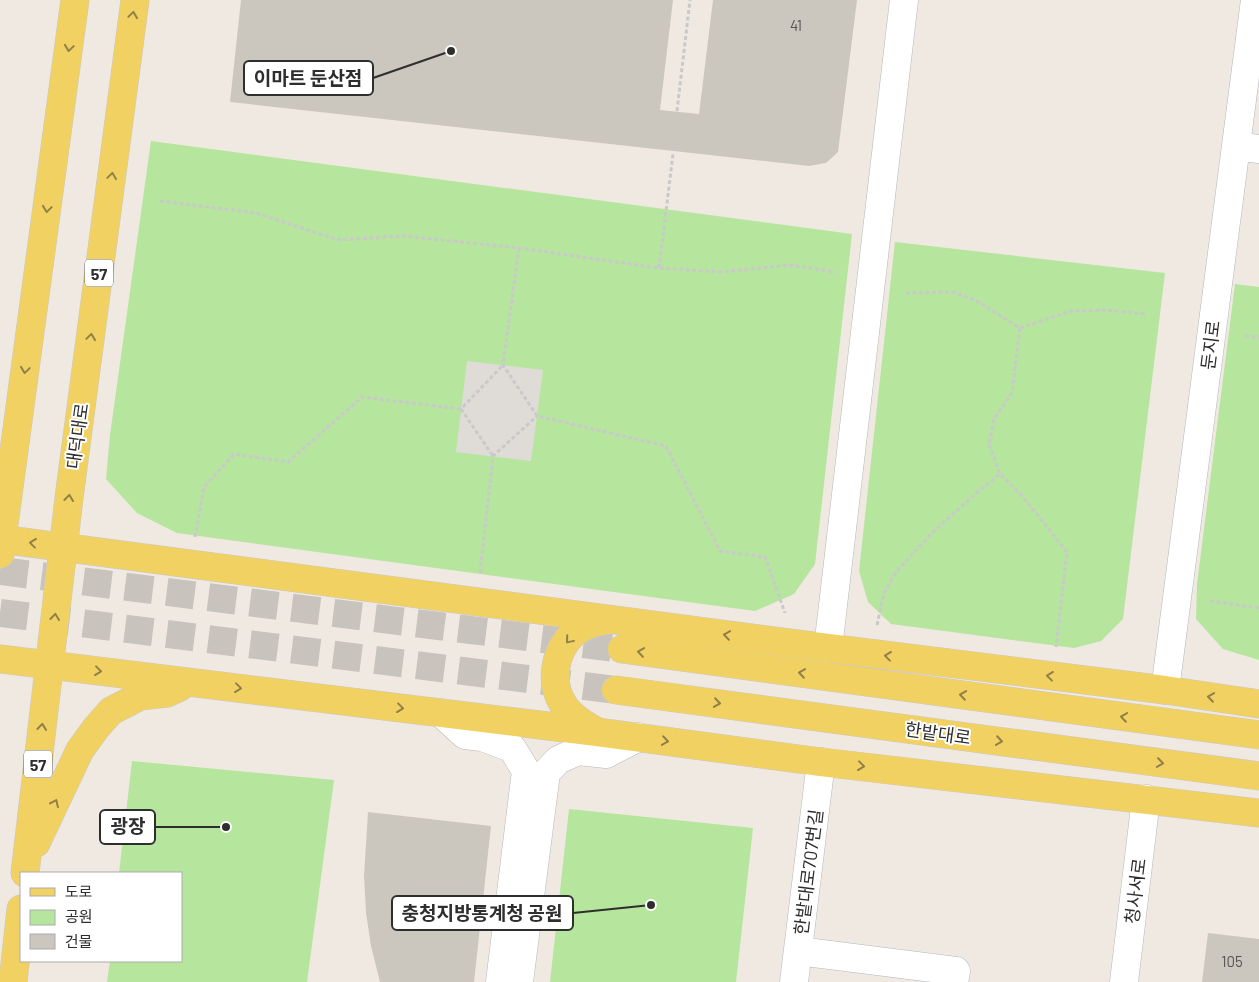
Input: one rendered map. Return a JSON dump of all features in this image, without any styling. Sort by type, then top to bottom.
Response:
[{"type":"main road","points":[[75,0],[1,544],[64,547],[828,648],[1166,690],[1259,704]]},
{"type":"main road","name":"대덕대로","points":[[26,868],[69,498],[136,0]]},
{"type":"main road","points":[[597,732],[574,718],[563,704],[556,688],[555,670],[560,652],[570,638],[584,627],[611,619]]},
{"type":"main road","points":[[622,649],[1259,735]]},
{"type":"main road","points":[[0,658],[639,737],[821,762],[1259,813]]},
{"type":"main road","points":[[26,868],[80,750],[96,728],[111,711],[140,696],[167,693],[190,682]]},
{"type":"main road","name":"한밭대로","points":[[616,690],[1259,776]]},
{"type":"main road","points":[[12,982],[20,917]]},
{"type":"street","points":[[828,648],[904,0]]},
{"type":"street","name":"둔지로","points":[[1166,690],[1247,147],[1255,0]]},
{"type":"street","points":[[441,713],[464,735],[482,737],[512,748],[526,771],[500,982]]},
{"type":"street","points":[[519,982],[546,773],[558,760],[578,751],[606,754],[639,737]]},
{"type":"street","name":"한밭대로707번길","points":[[794,982],[821,762]]},
{"type":"street","name":"청사서로","points":[[1124,982],[1146,799]]},
{"type":"street","points":[[798,951],[956,971],[954,982]]},
{"type":"path","points":[[677,111],[690,0]]},
{"type":"path","points":[[659,268],[673,154]]},
{"type":"path","points":[[160,201],[256,213],[338,240],[404,236],[519,248],[659,268],[722,272],[790,265],[835,272]]},
{"type":"path","points":[[461,409],[503,365],[519,248]]},
{"type":"path","points":[[906,293],[952,292],[977,301],[1020,328]]},
{"type":"path","points":[[1020,328],[1071,311],[1105,310],[1145,314]]},
{"type":"path","points":[[1020,328],[1012,393],[994,419],[989,444],[1000,474],[1023,498],[1067,552],[1056,651]]},
{"type":"path","points":[[1245,336],[1259,337]]},
{"type":"path","points":[[503,365],[537,416],[666,446],[720,551],[765,557],[786,613]]},
{"type":"path","points":[[195,538],[204,487],[234,454],[288,462],[362,396],[461,409],[493,456],[480,574]]},
{"type":"path","points":[[493,456],[537,416]]},
{"type":"path","points":[[876,632],[884,593],[896,572],[934,532],[1000,474]]},
{"type":"path","points":[[1210,601],[1259,608]]},
{"type":"green space","points":[[151,141],[852,234],[815,564],[794,594],[755,611],[177,533],[137,513],[106,479],[110,435]]},
{"type":"green space","points":[[895,242],[1165,273],[1123,619],[1101,641],[1074,648],[891,624],[868,602],[859,571]]},
{"type":"green space","points":[[1235,284],[1259,287],[1259,660],[1223,649],[1196,619],[1197,584]]},
{"type":"green space","points":[[132,761],[334,780],[307,982],[107,982],[110,962],[182,962],[182,872],[119,872]]},
{"type":"green space","points":[[569,809],[753,828],[736,982],[550,982]]},
{"type":"shaded area","points":[[467,361],[543,370],[531,461],[456,452]]},
{"type":"building","points":[[241,0],[673,0],[660,110],[699,114],[713,0],[857,0],[838,152],[826,163],[809,166],[230,102]]},
{"type":"building","points":[[368,812],[491,826],[474,982],[380,982],[371,946],[366,913],[364,876]]},
{"type":"building","points":[[1208,933],[1259,939],[1259,982],[1202,982]]},
{"type":"tunnel","points":[[0,571],[622,649]]},
{"type":"tunnel","points":[[0,613],[616,690]]},
{"type":"place","name":"이마트 둔산점","points":[[451,51]]},
{"type":"place","name":"광장","points":[[226,827]]},
{"type":"place","name":"충청지방통계청 공원","points":[[651,905]]}]
